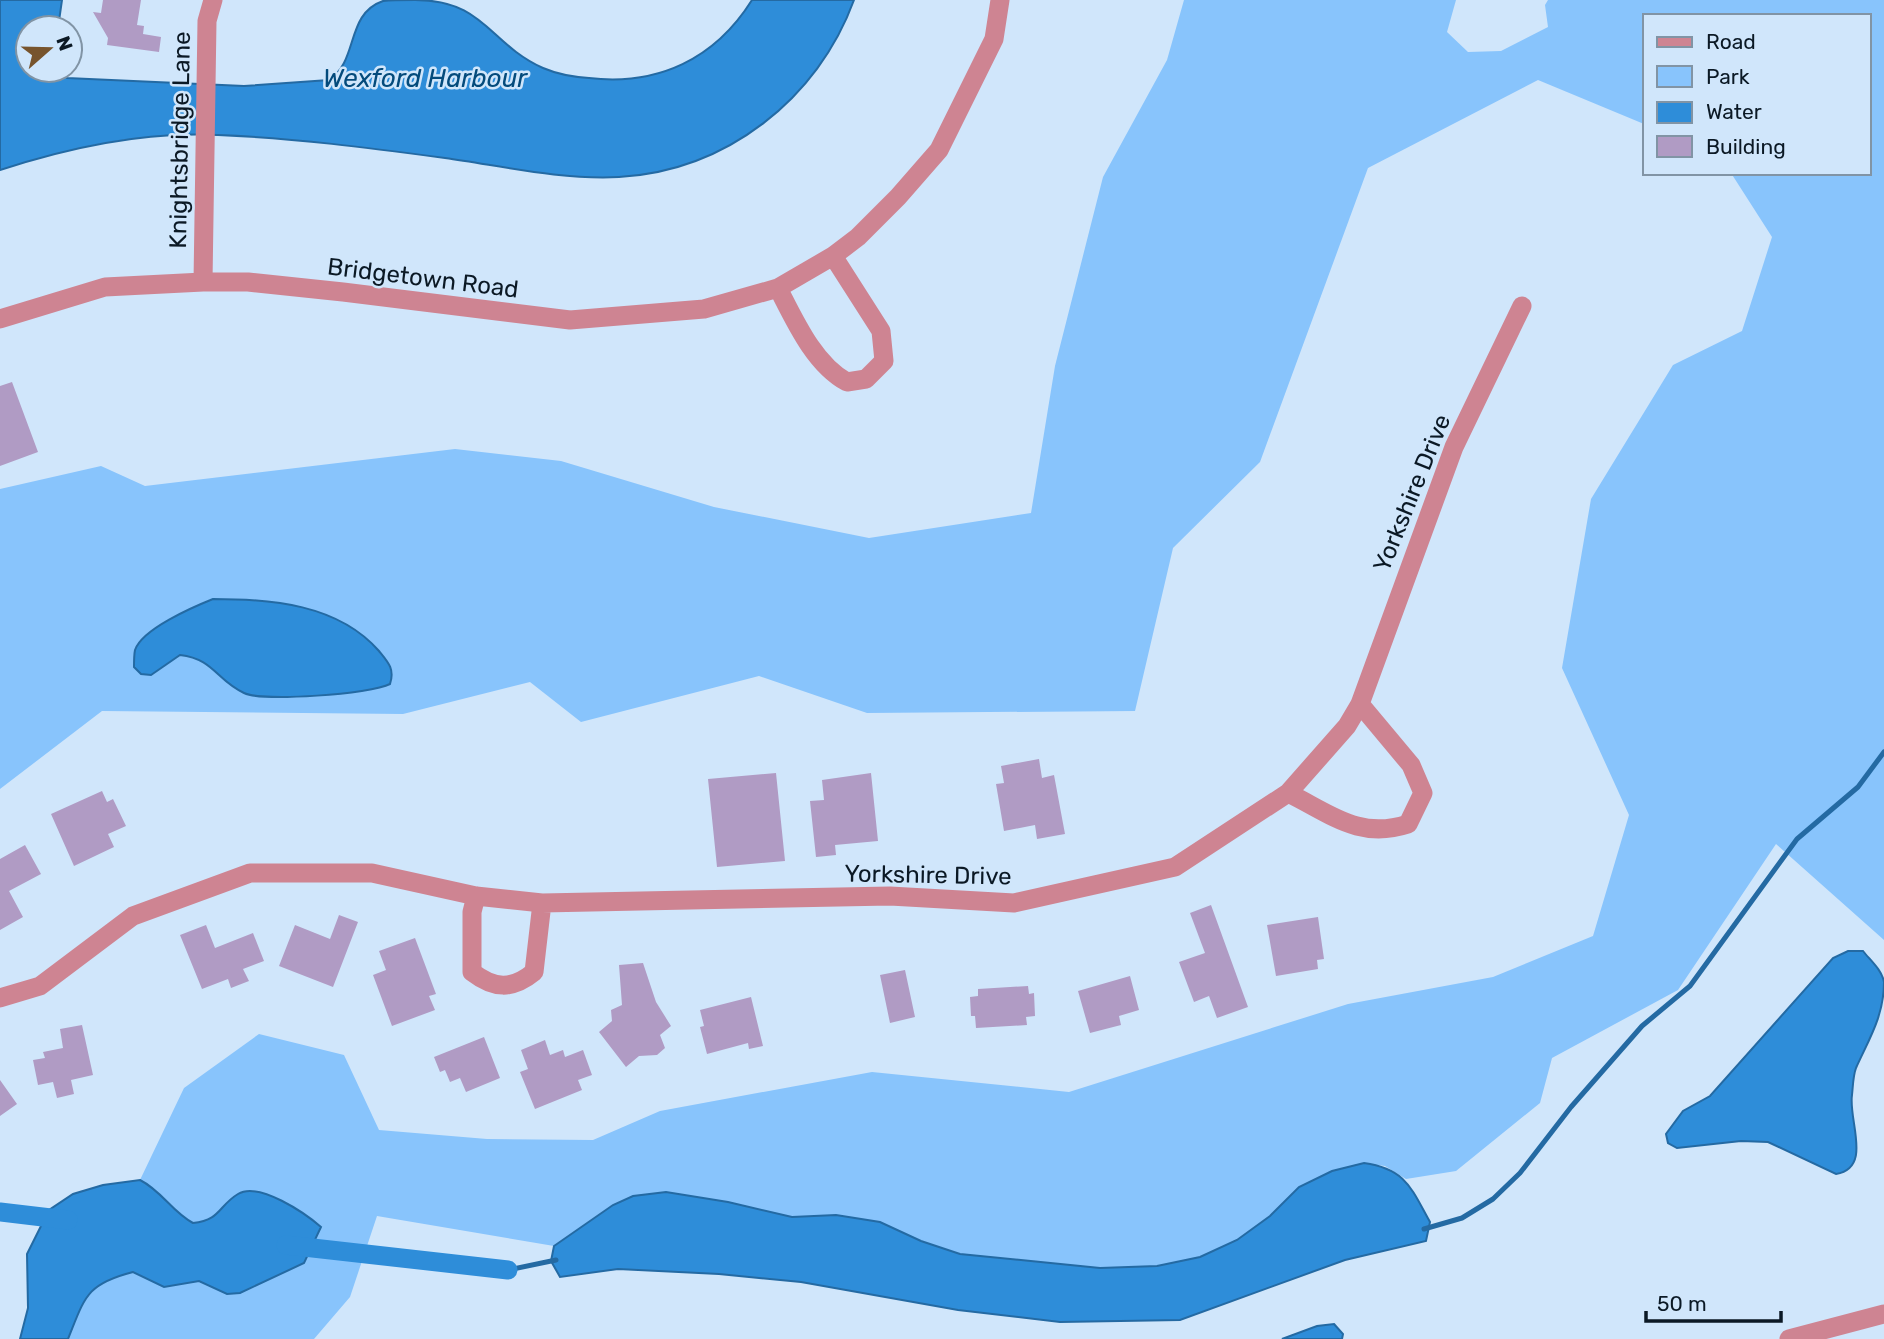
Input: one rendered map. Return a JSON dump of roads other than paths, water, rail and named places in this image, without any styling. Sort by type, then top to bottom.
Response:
[{"type":"street","name":"Knightsbridge Lane","points":[[203,282],[207,20],[213,0]]},
{"type":"street","name":"Bridgetown Road","points":[[0,319],[105,287],[203,282],[248,282],[570,320],[704,309],[778,288],[834,256],[898,197],[939,150],[994,38],[1000,0]]},
{"type":"street","points":[[778,288],[821,361],[834,375],[847,382],[866,379],[884,361],[881,331],[864,299],[834,256]]},
{"type":"street","name":"Yorkshire Drive","points":[[0,998],[40,986],[133,916],[250,873],[372,873],[476,896],[542,903],[890,896],[1014,903],[1175,867],[1288,793],[1348,726],[1360,704],[1454,447],[1522,306]]},
{"type":"street","points":[[1288,793],[1362,830],[1386,831],[1408,824],[1423,793],[1410,765],[1360,704]]},
{"type":"street","points":[[476,896],[472,912],[472,972],[487,984],[509,986],[522,982],[534,972],[542,903]]},
{"type":"street","points":[[1789,1339],[1884,1314]]},
{"type":"water","name":"Wexford Harbour","points":[[0,0],[62,0],[60,14],[14,14],[14,84],[84,84],[84,79],[244,86],[329,80],[345,61],[363,16],[371,7],[383,1],[415,0],[457,7],[472,15],[525,58],[543,68],[572,76],[614,79],[661,72],[702,53],[721,38],[752,0],[854,0],[838,36],[817,69],[792,98],[763,123],[731,144],[696,161],[658,172],[619,177],[575,176],[332,144],[190,134],[108,142],[53,154],[0,170]]},
{"type":"water","points":[[213,599],[302,607],[344,623],[379,651],[390,666],[390,684],[340,694],[255,696],[235,688],[208,665],[191,657],[180,655],[151,675],[141,674],[134,667],[135,650],[147,634],[193,607]]},
{"type":"water","points":[[1848,951],[1863,951],[1878,969],[1884,982],[1879,1017],[1854,1074],[1854,1163],[1847,1170],[1836,1174],[1768,1142],[1741,1141],[1677,1148],[1668,1143],[1666,1134],[1683,1111],[1710,1096],[1833,958]]},
{"type":"water","points":[[1364,1163],[1389,1170],[1406,1182],[1430,1222],[1426,1241],[1345,1260],[1180,1320],[1060,1322],[958,1310],[801,1282],[719,1274],[618,1269],[560,1277],[551,1261],[554,1246],[613,1205],[633,1196],[666,1192],[728,1202],[792,1217],[836,1215],[880,1222],[921,1241],[960,1254],[1100,1268],[1157,1266],[1200,1257],[1237,1240],[1270,1216],[1299,1187],[1332,1171]]},
{"type":"water","points":[[140,1180],[193,1223],[209,1219],[231,1199],[247,1191],[270,1195],[321,1227],[304,1263],[240,1293],[227,1294],[199,1281],[164,1287],[133,1272],[105,1282],[89,1294],[68,1339],[20,1339],[28,1308],[27,1254],[49,1210],[73,1194],[103,1185]]},
{"type":"water","points":[[1334,1324],[1343,1334],[1342,1339],[1282,1339],[1317,1326]]},
{"type":"waterway","points":[[1424,1229],[1462,1218],[1493,1199],[1520,1173],[1571,1107],[1642,1026],[1690,986],[1797,839],[1858,787],[1884,752]]},
{"type":"waterway","points":[[0,1212],[68,1220]]},
{"type":"waterway","points":[[286,1245],[508,1270]]},
{"type":"waterway","points":[[508,1270],[556,1260]]}]
